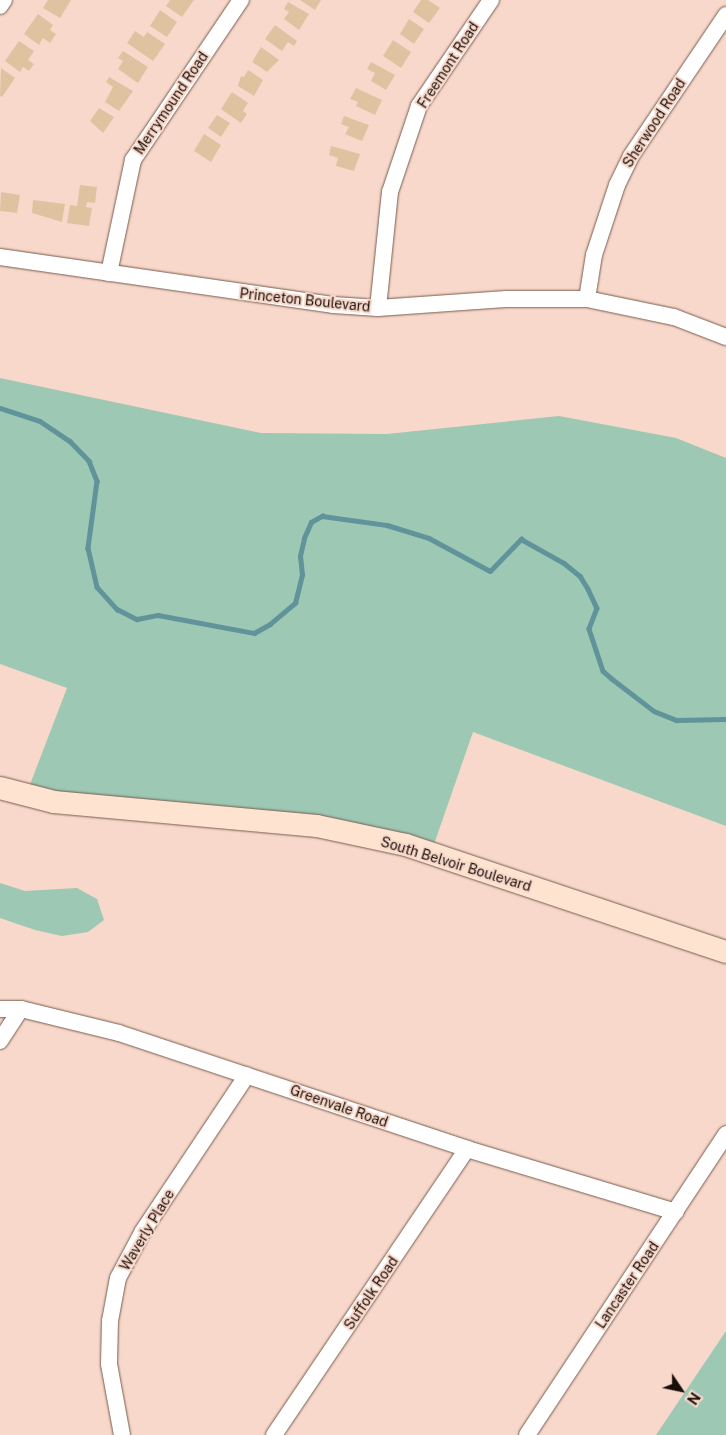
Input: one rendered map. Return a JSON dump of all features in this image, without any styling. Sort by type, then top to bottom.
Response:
[{"type":"street","points":[[0,6],[4,0]]},
{"type":"street","name":"Merrymound Road","points":[[108,273],[133,160],[241,0]]},
{"type":"street","name":"Freemont Road","points":[[378,308],[390,192],[419,106],[491,0]]},
{"type":"street","name":"Sherwood Road","points":[[587,298],[594,255],[617,185],[631,156],[726,15]]},
{"type":"street","name":"Princeton Boulevard","points":[[0,257],[248,295],[378,308],[531,298],[587,298],[674,317],[726,337]]},
{"type":"street","name":"South Belvoir Boulevard","points":[[0,788],[54,802],[317,826],[406,845],[726,952]]},
{"type":"street","name":"Greenvale Road","points":[[0,1009],[21,1010],[119,1033],[467,1150],[676,1212]]},
{"type":"street","points":[[0,1041],[21,1010]]},
{"type":"street","name":"Waverly Place","points":[[122,1435],[108,1348],[110,1321],[118,1278],[143,1231],[246,1076]]},
{"type":"street","name":"Lancaster Road","points":[[527,1435],[726,1134]]},
{"type":"street","name":"Suffolk Road","points":[[274,1435],[467,1150]]},
{"type":"green space","points":[[0,378],[261,433],[387,434],[559,416],[676,438],[726,458],[726,826],[473,732],[431,853],[26,795],[67,688],[0,664]]},
{"type":"green space","points":[[0,883],[25,891],[77,888],[97,899],[104,920],[88,932],[62,936],[35,930],[0,918]]},
{"type":"green space","points":[[726,1331],[726,1435],[656,1435]]},
{"type":"building","points":[[48,0],[71,0],[60,18],[43,8]]},
{"type":"building","points":[[170,0],[194,0],[182,17],[166,6]]},
{"type":"building","points":[[300,0],[321,0],[315,10]]},
{"type":"building","points":[[421,0],[428,0],[440,8],[429,23],[413,12]]},
{"type":"building","points":[[288,2],[309,14],[299,30],[284,19],[289,12],[284,9]]},
{"type":"building","points":[[160,10],[177,22],[167,37],[150,26]]},
{"type":"building","points":[[38,14],[53,25],[50,30],[56,34],[50,43],[43,38],[39,45],[24,34]]},
{"type":"building","points":[[409,19],[424,29],[414,44],[400,34]]},
{"type":"building","points":[[275,25],[297,41],[294,46],[288,42],[282,51],[265,39]]},
{"type":"building","points":[[135,31],[144,37],[147,32],[165,44],[153,61],[127,43]]},
{"type":"building","points":[[393,40],[411,52],[401,68],[383,56]]},
{"type":"building","points":[[19,41],[34,51],[28,60],[34,64],[29,71],[23,67],[20,72],[5,61]]},
{"type":"building","points":[[261,47],[279,60],[267,72],[252,62]]},
{"type":"building","points":[[123,51],[148,67],[138,83],[118,69],[123,61],[118,58]]},
{"type":"building","points":[[371,62],[395,75],[386,90],[371,81],[375,73],[367,69]]},
{"type":"building","points":[[1,68],[15,78],[2,97],[0,96]]},
{"type":"building","points":[[248,70],[263,80],[254,96],[238,86],[241,76],[244,77]]},
{"type":"building","points":[[109,77],[133,91],[119,111],[105,102],[113,87],[106,82]]},
{"type":"building","points":[[356,88],[382,100],[375,115],[356,106],[358,102],[350,99]]},
{"type":"building","points":[[232,92],[248,103],[243,111],[247,114],[241,123],[221,109]]},
{"type":"building","points":[[99,108],[114,117],[103,133],[90,121]]},
{"type":"building","points":[[217,115],[230,123],[221,137],[208,128]]},
{"type":"building","points":[[344,116],[369,125],[362,141],[345,134],[349,127],[341,124]]},
{"type":"building","points":[[204,134],[221,145],[211,162],[194,151]]},
{"type":"building","points":[[331,146],[360,154],[354,171],[336,166],[338,158],[329,155]]},
{"type":"building","points":[[80,185],[97,187],[95,203],[87,202],[86,207],[92,208],[89,226],[67,223],[70,205],[77,206]]},
{"type":"building","points":[[1,192],[20,195],[17,213],[0,211]]},
{"type":"building","points":[[33,200],[65,204],[62,222],[32,213]]},
{"type":"waterway","points":[[0,408],[40,421],[70,441],[89,461],[97,481],[88,548],[97,587],[117,609],[137,619],[158,615],[254,633],[270,624],[295,603],[302,575],[300,556],[304,538],[311,522],[322,516],[387,525],[429,538],[490,571],[521,539],[564,563],[580,576],[597,608],[589,629],[603,671],[654,711],[676,720],[726,719]]}]
